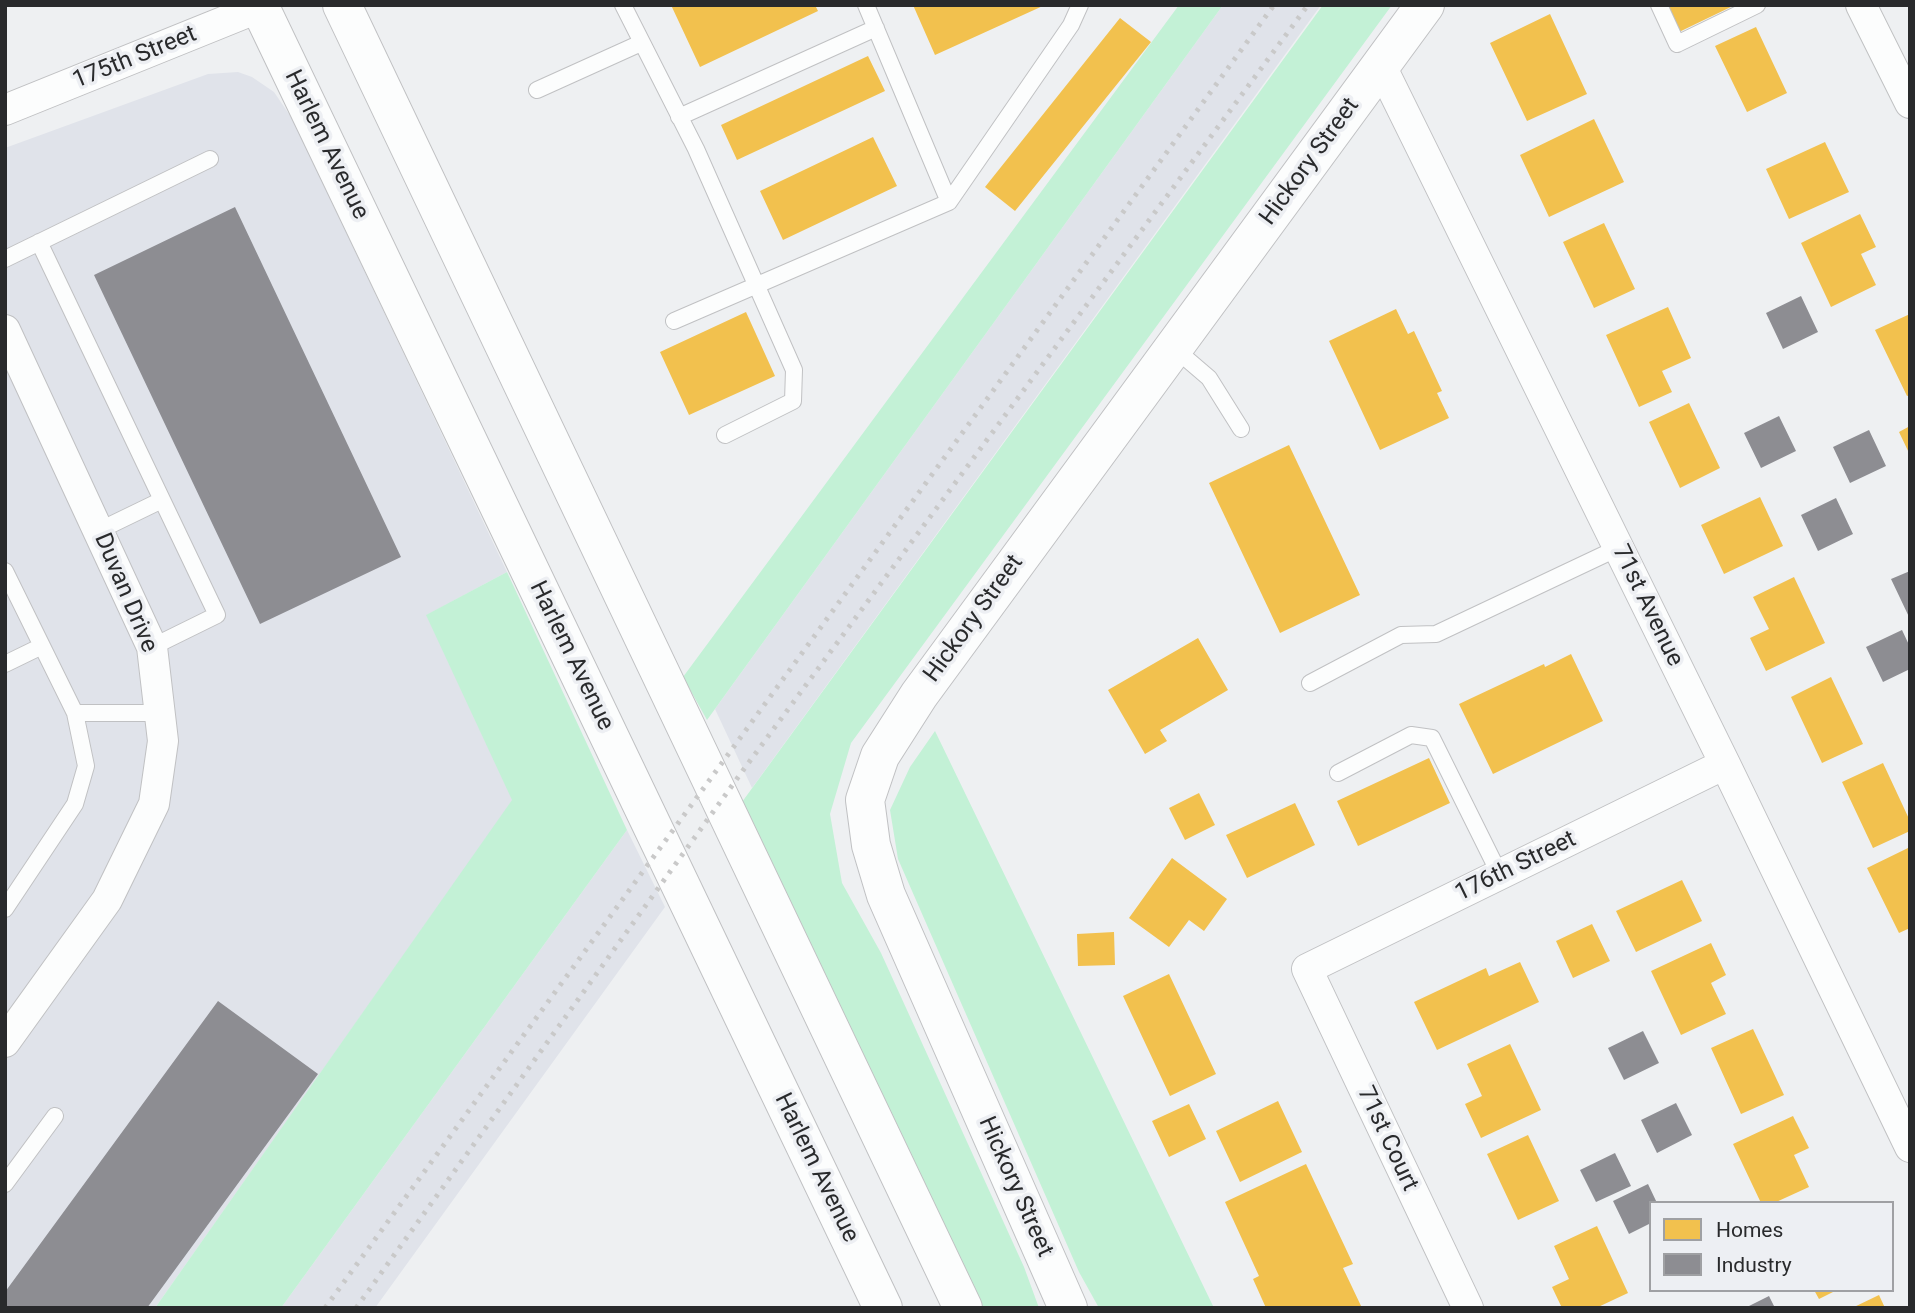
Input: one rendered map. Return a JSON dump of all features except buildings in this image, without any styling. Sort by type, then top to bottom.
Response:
[{"type":"main road","points":[[342,5],[963,1308]]},
{"type":"main road","name":"Hickory Street","points":[[1069,1308],[886,895],[871,845],[865,800],[880,756],[919,695],[1425,5]]},
{"type":"main road","name":"Harlem Avenue","points":[[262,6],[883,1308]]},
{"type":"street","points":[[1861,5],[1910,103]]},
{"type":"street","name":"175th Street","points":[[5,110],[262,6]]},
{"type":"street","name":"71st Avenue","points":[[1381,66],[1725,764],[1910,1147]]},
{"type":"street","name":"Duvan Drive","points":[[5,330],[152,647],[163,741],[154,804],[107,900],[5,1042]]},
{"type":"street","name":"176th Street","points":[[1307,969],[1725,764]]},
{"type":"street","name":"71st Court","points":[[1307,969],[1468,1308]]},
{"type":"lane","points":[[623,5],[696,149],[794,370],[793,401],[725,435]]},
{"type":"lane","points":[[866,5],[949,202]]},
{"type":"lane","points":[[674,320],[949,202],[1071,25],[1080,5]]},
{"type":"lane","points":[[1659,5],[1677,44],[1757,5]]},
{"type":"lane","points":[[680,117],[876,28]]},
{"type":"lane","points":[[537,90],[641,43]]},
{"type":"lane","points":[[5,259],[210,159]]},
{"type":"lane","points":[[39,242],[217,615],[152,647]]},
{"type":"lane","points":[[1174,348],[1209,378],[1241,429]]},
{"type":"lane","points":[[98,531],[162,500]]},
{"type":"lane","points":[[1310,683],[1401,635],[1436,634],[1618,548]]},
{"type":"lane","points":[[5,571],[75,713],[86,765],[75,804],[5,909]]},
{"type":"lane","points":[[5,664],[42,646]]},
{"type":"lane","points":[[75,713],[160,713]]},
{"type":"lane","points":[[1338,773],[1411,735],[1432,738],[1500,875]]},
{"type":"lane","points":[[5,1184],[55,1116]]},
{"type":"shaded area","points":[[1223,5],[1321,5],[752,788],[715,709]]},
{"type":"shaded area","points":[[238,72],[252,77],[274,92],[293,120],[507,572],[427,615],[513,800],[155,1308],[5,1308],[5,148],[208,74]]},
{"type":"shaded area","points":[[627,830],[665,907],[375,1308],[281,1308]]},
{"type":"green space","points":[[1179,5],[1223,5],[707,720],[683,677]]},
{"type":"green space","points":[[1323,5],[1392,5],[851,743],[830,814],[842,883],[881,953],[1024,1267],[1039,1308],[983,1308],[742,802]]},
{"type":"green space","points":[[507,572],[627,830],[281,1308],[155,1308],[512,800],[426,615]]},
{"type":"green space","points":[[935,731],[1214,1308],[1099,1308],[1079,1272],[898,859],[890,810],[910,767]]},
{"type":"railway","points":[[325,1308],[1274,5]]},
{"type":"railway","points":[[356,1308],[744,769],[1308,5]]}]
